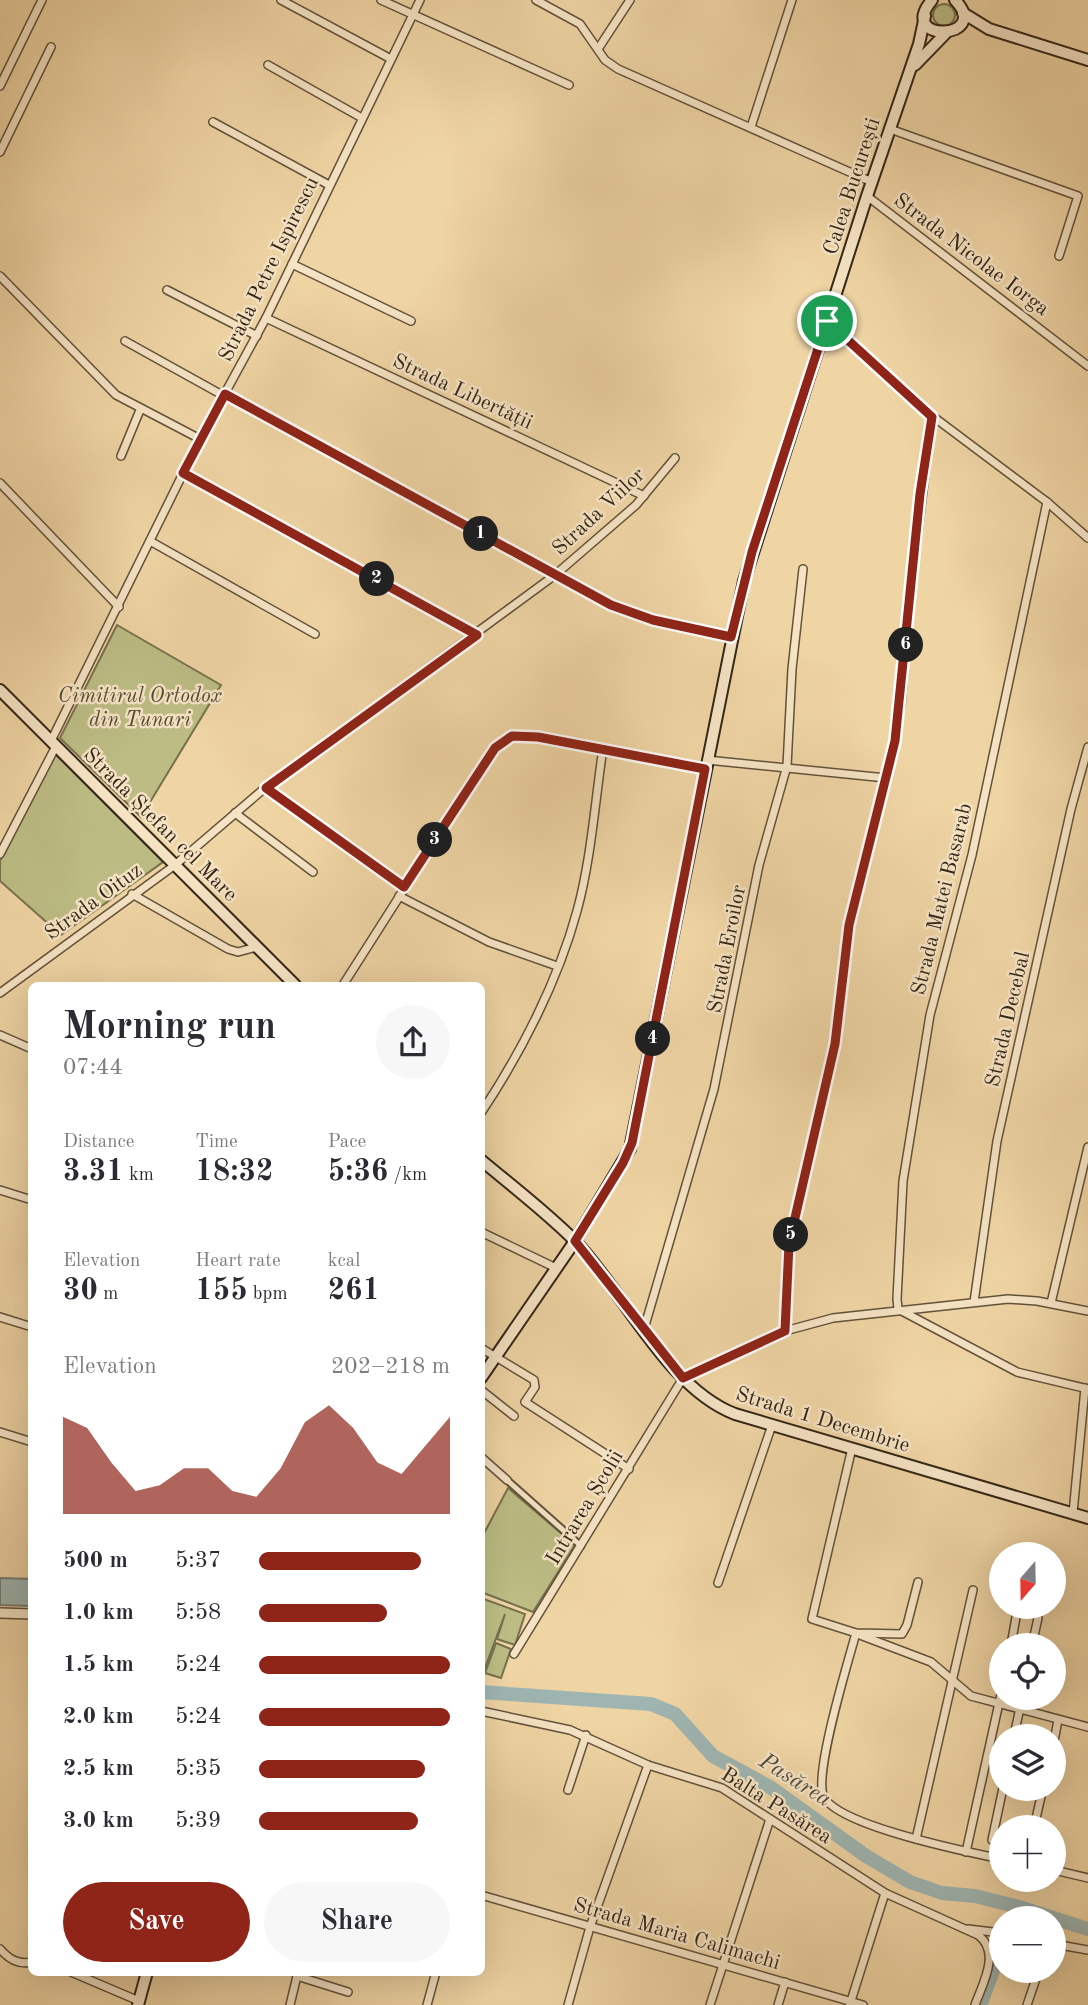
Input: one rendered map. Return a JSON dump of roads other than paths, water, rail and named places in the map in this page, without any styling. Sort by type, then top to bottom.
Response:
[{"type":"main road","name":"Calea București","points":[[485,1372],[575,1241],[623,1163],[632,1143],[731,637],[752,552],[867,196],[911,70],[931,0]]},
{"type":"main road","points":[[957,1],[963,13],[989,29],[1088,60]]},
{"type":"main road","points":[[950,32],[963,13]]},
{"type":"main road","points":[[925,16],[929,27],[950,32],[989,29]]},
{"type":"main road","name":"Calea București","points":[[911,70],[950,32]]},
{"type":"main road","name":"Strada Ștefan cel Mare","points":[[0,690],[292,982]]},
{"type":"main road","points":[[485,1163],[575,1241]]},
{"type":"main road","name":"Strada 1 Decembrie","points":[[575,1241],[683,1378],[708,1401],[721,1408],[772,1424],[1088,1518]]},
{"type":"main road","points":[[138,2003],[146,1976]]},
{"type":"street","points":[[0,86],[42,0]]},
{"type":"street","points":[[281,0],[391,59]]},
{"type":"street","points":[[382,0],[412,16],[569,85]]},
{"type":"street","name":"Strada Petre Ispirescu","points":[[0,854],[183,473],[267,318],[420,0]]},
{"type":"street","points":[[536,0],[553,4],[580,24],[605,60],[636,79],[872,181]]},
{"type":"street","points":[[598,49],[629,0]]},
{"type":"street","points":[[751,127],[792,0]]},
{"type":"street","points":[[0,152],[51,47]]},
{"type":"street","points":[[268,65],[362,118]]},
{"type":"street","points":[[214,122],[329,185]]},
{"type":"street","points":[[890,129],[1078,196],[1059,256]]},
{"type":"street","name":"Strada Nicolae Iorga","points":[[867,196],[1088,366]]},
{"type":"street","points":[[292,264],[411,321]]},
{"type":"street","points":[[0,275],[116,395],[139,410],[200,439]]},
{"type":"street","points":[[167,290],[257,336]]},
{"type":"street","name":"Strada Libertății","points":[[267,318],[644,496]]},
{"type":"street","points":[[827,321],[932,417],[1047,502],[1088,538]]},
{"type":"street","points":[[125,341],[629,613],[731,637]]},
{"type":"street","points":[[121,456],[139,410]]},
{"type":"street","points":[[785,1331],[789,1244],[835,1044],[849,925],[886,778],[901,704],[910,590],[932,417]]},
{"type":"street","name":"Strada Viilor","points":[[175,864],[266,788],[555,575],[644,496],[675,458]]},
{"type":"street","points":[[183,473],[477,635]]},
{"type":"street","points":[[0,483],[118,607]]},
{"type":"street","name":"Strada Matei Basarab","points":[[898,1309],[903,1181],[930,1015],[972,855],[1047,502]]},
{"type":"street","points":[[150,541],[315,634]]},
{"type":"street","name":"Strada Eroilor","points":[[644,1329],[714,1089],[760,865],[787,766],[792,669],[803,569]]},
{"type":"street","points":[[345,982],[500,742],[512,736],[538,737],[706,765],[787,766],[886,778]]},
{"type":"street","name":"Strada Decebal","points":[[974,1302],[997,1140],[1071,809],[1088,747]]},
{"type":"street","points":[[485,1107],[507,1072],[557,966],[578,908],[603,748]]},
{"type":"street","points":[[266,788],[404,887]]},
{"type":"street","points":[[235,813],[313,872]]},
{"type":"street","name":"Strada Oituz","points":[[0,993],[175,864]]},
{"type":"street","points":[[132,894],[228,949],[238,952],[256,947]]},
{"type":"street","points":[[399,895],[489,942],[557,966]]},
{"type":"street","points":[[0,1035],[28,1047]]},
{"type":"street","points":[[1051,1303],[1088,1147]]},
{"type":"street","points":[[0,1190],[28,1199]]},
{"type":"street","points":[[485,1234],[556,1268]]},
{"type":"street","points":[[683,1378],[785,1331],[833,1318],[1008,1299],[1051,1303],[1088,1311]]},
{"type":"street","points":[[898,1309],[1017,1372],[1087,1388],[1073,1513]]},
{"type":"street","points":[[0,1317],[28,1326]]},
{"type":"street","points":[[485,1351],[534,1381],[535,1387],[525,1402],[629,1469]]},
{"type":"street","name":"Intrarea Școlii","points":[[514,1654],[683,1378]]},
{"type":"street","points":[[485,1393],[514,1416]]},
{"type":"street","points":[[718,1583],[772,1424]]},
{"type":"street","points":[[0,1432],[28,1441]]},
{"type":"street","points":[[852,1448],[812,1617],[814,1621],[856,1633],[931,1662],[971,1696],[989,1701]]},
{"type":"street","points":[[485,1461],[581,1546]]},
{"type":"street","points":[[856,1633],[902,1634],[918,1583]]},
{"type":"street","points":[[916,1839],[973,1590]]},
{"type":"street","points":[[0,1613],[28,1614]]},
{"type":"street","points":[[856,1633],[833,1717],[822,1782],[824,1797],[841,1814],[916,1839],[989,1857]]},
{"type":"street","points":[[966,1852],[998,1710]]},
{"type":"street","points":[[1017,1724],[1020,1710],[1088,1727]]},
{"type":"street","name":"Balta Pasărea","points":[[485,1712],[586,1735],[648,1765],[722,1788],[885,1893],[985,1941],[990,1957],[975,2005]]},
{"type":"street","points":[[1057,1724],[1058,1720]]},
{"type":"street","points":[[568,1790],[586,1735]]},
{"type":"street","points":[[568,2005],[590,1927],[648,1765]]},
{"type":"street","points":[[710,2005],[770,1819]]},
{"type":"street","points":[[1066,1873],[1088,1878]]},
{"type":"street","points":[[850,2003],[885,1893]]},
{"type":"street","name":"Strada Maria Calimachi","points":[[485,1896],[863,2005]]},
{"type":"street","name":"Balta Pasărea","points":[[964,1930],[989,1932]]},
{"type":"street","points":[[1066,1946],[1088,1950]]},
{"type":"street","points":[[0,1949],[9,1959],[28,1963]]},
{"type":"street","points":[[80,1976],[138,2003]]},
{"type":"street","points":[[290,2005],[297,1976]]},
{"type":"street","points":[[303,1976],[348,1992]]},
{"type":"street","points":[[427,2005],[435,1976]]},
{"type":"street","points":[[778,2005],[785,1982]]},
{"type":"street","points":[[1027,2005],[1035,1983]]},
{"type":"water","points":[[0,1578],[28,1579],[28,1606],[0,1605]]},
{"type":"waterway","name":"Pasărea","points":[[485,1692],[651,1704],[675,1714],[713,1756],[770,1787],[866,1856],[910,1882],[942,1893],[975,1896],[1019,1907],[1088,1929]]},
{"type":"waterway","points":[[983,2005],[991,1983]]},
{"type":"park label","name":"Cimitirul Ortodox din Tunari","points":[[140,707]]}]
